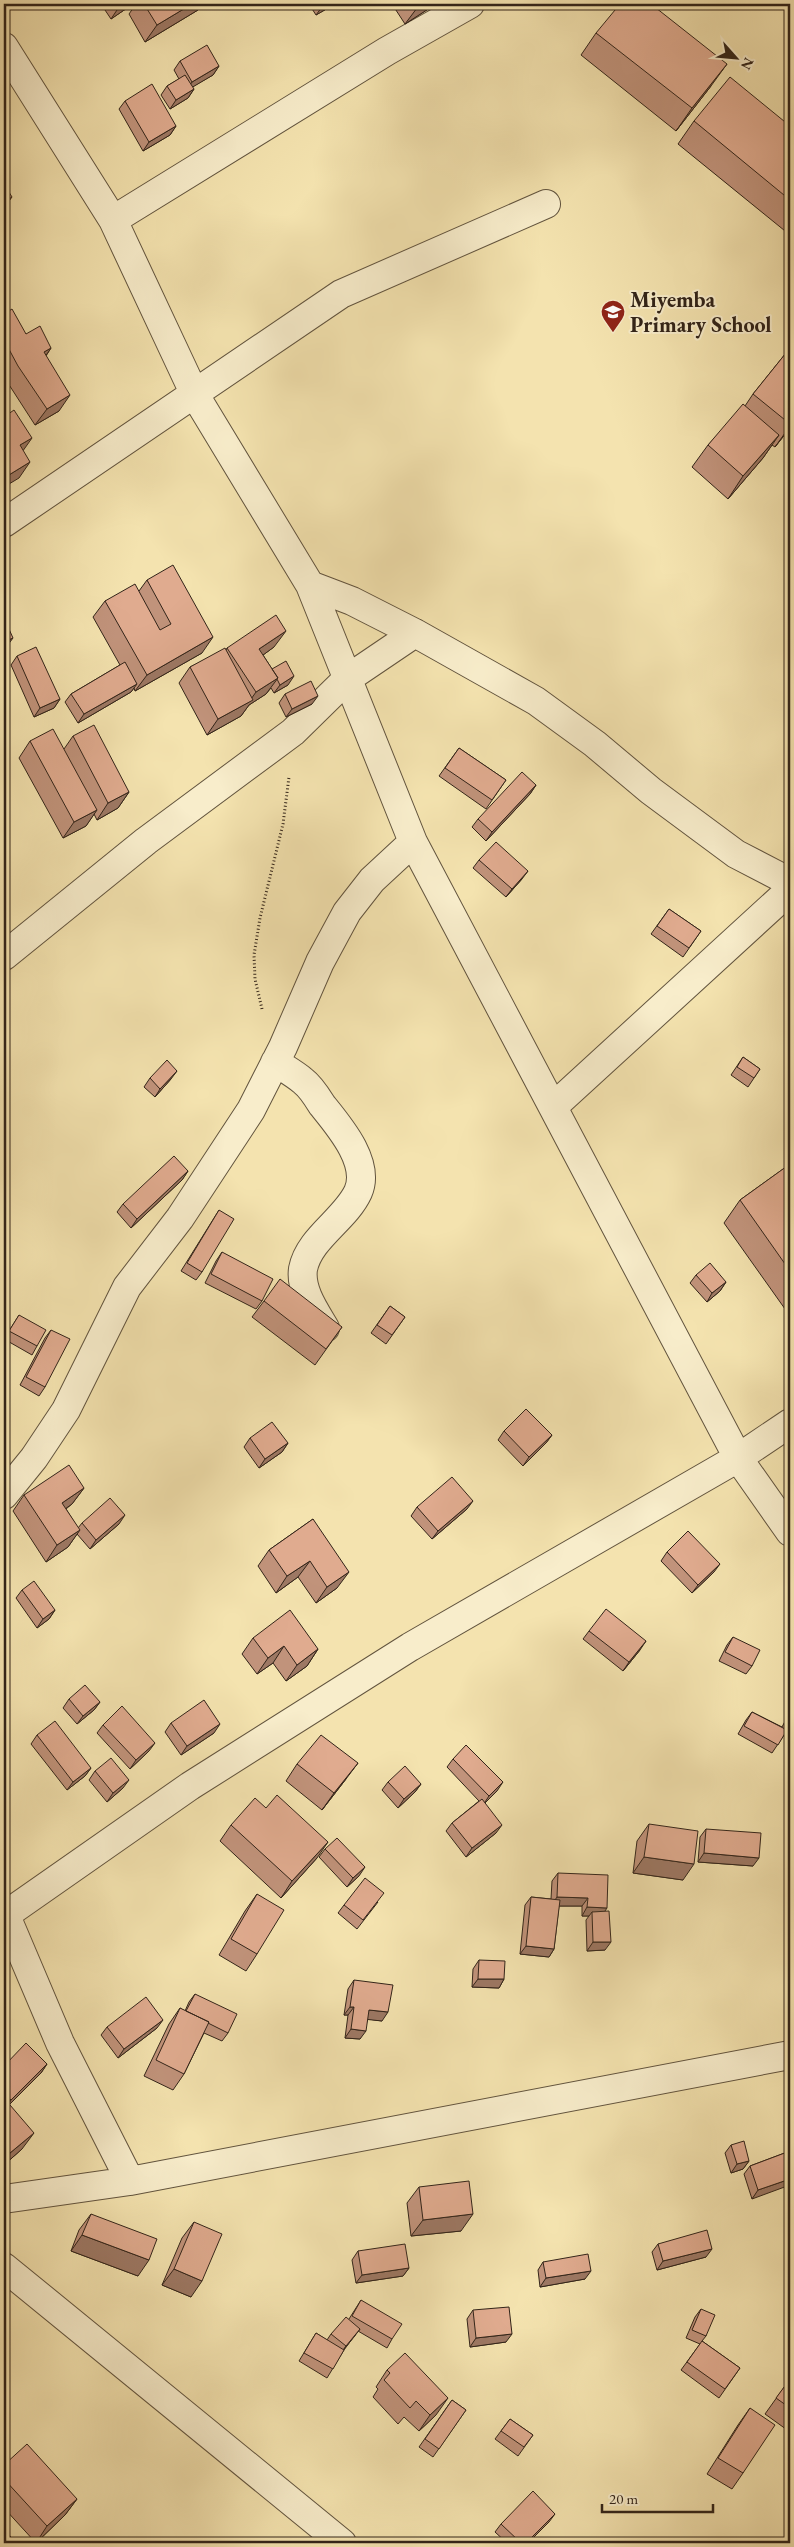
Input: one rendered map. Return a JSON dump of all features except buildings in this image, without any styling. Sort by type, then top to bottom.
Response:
[{"type":"street","points":[[113,220],[387,51],[470,4]]},
{"type":"street","points":[[4,47],[113,220],[195,395],[310,585],[413,842],[738,1458],[790,1532]]},
{"type":"street","points":[[4,523],[341,294],[546,204]]},
{"type":"street","points":[[310,585],[352,601],[415,633],[536,702],[594,744],[736,854],[790,882]]},
{"type":"street","points":[[4,956],[146,841],[293,732],[347,679],[415,633]]},
{"type":"street","points":[[4,1495],[34,1458],[66,1410],[127,1287],[213,1171],[251,1110],[277,1059],[320,962],[347,912],[372,880],[413,842]]},
{"type":"street","points":[[553,1107],[790,890]]},
{"type":"street","points":[[277,1059],[304,1082],[350,1141],[357,1158],[360,1178],[358,1191],[313,1249],[306,1260],[303,1271],[303,1280],[309,1302],[325,1328]]},
{"type":"street","points":[[130,2182],[60,2043],[4,1914],[190,1786],[410,1647],[738,1458],[790,1423]]},
{"type":"street","points":[[4,2199],[130,2182],[790,2055]]},
{"type":"street","points":[[4,2267],[342,2543]]},
{"type":"path","points":[[277,1059],[260,1004],[255,979],[254,955],[260,918],[284,824],[293,732]]},
{"type":"place","name":"Miyemba Primary School","points":[[613,333]]}]
